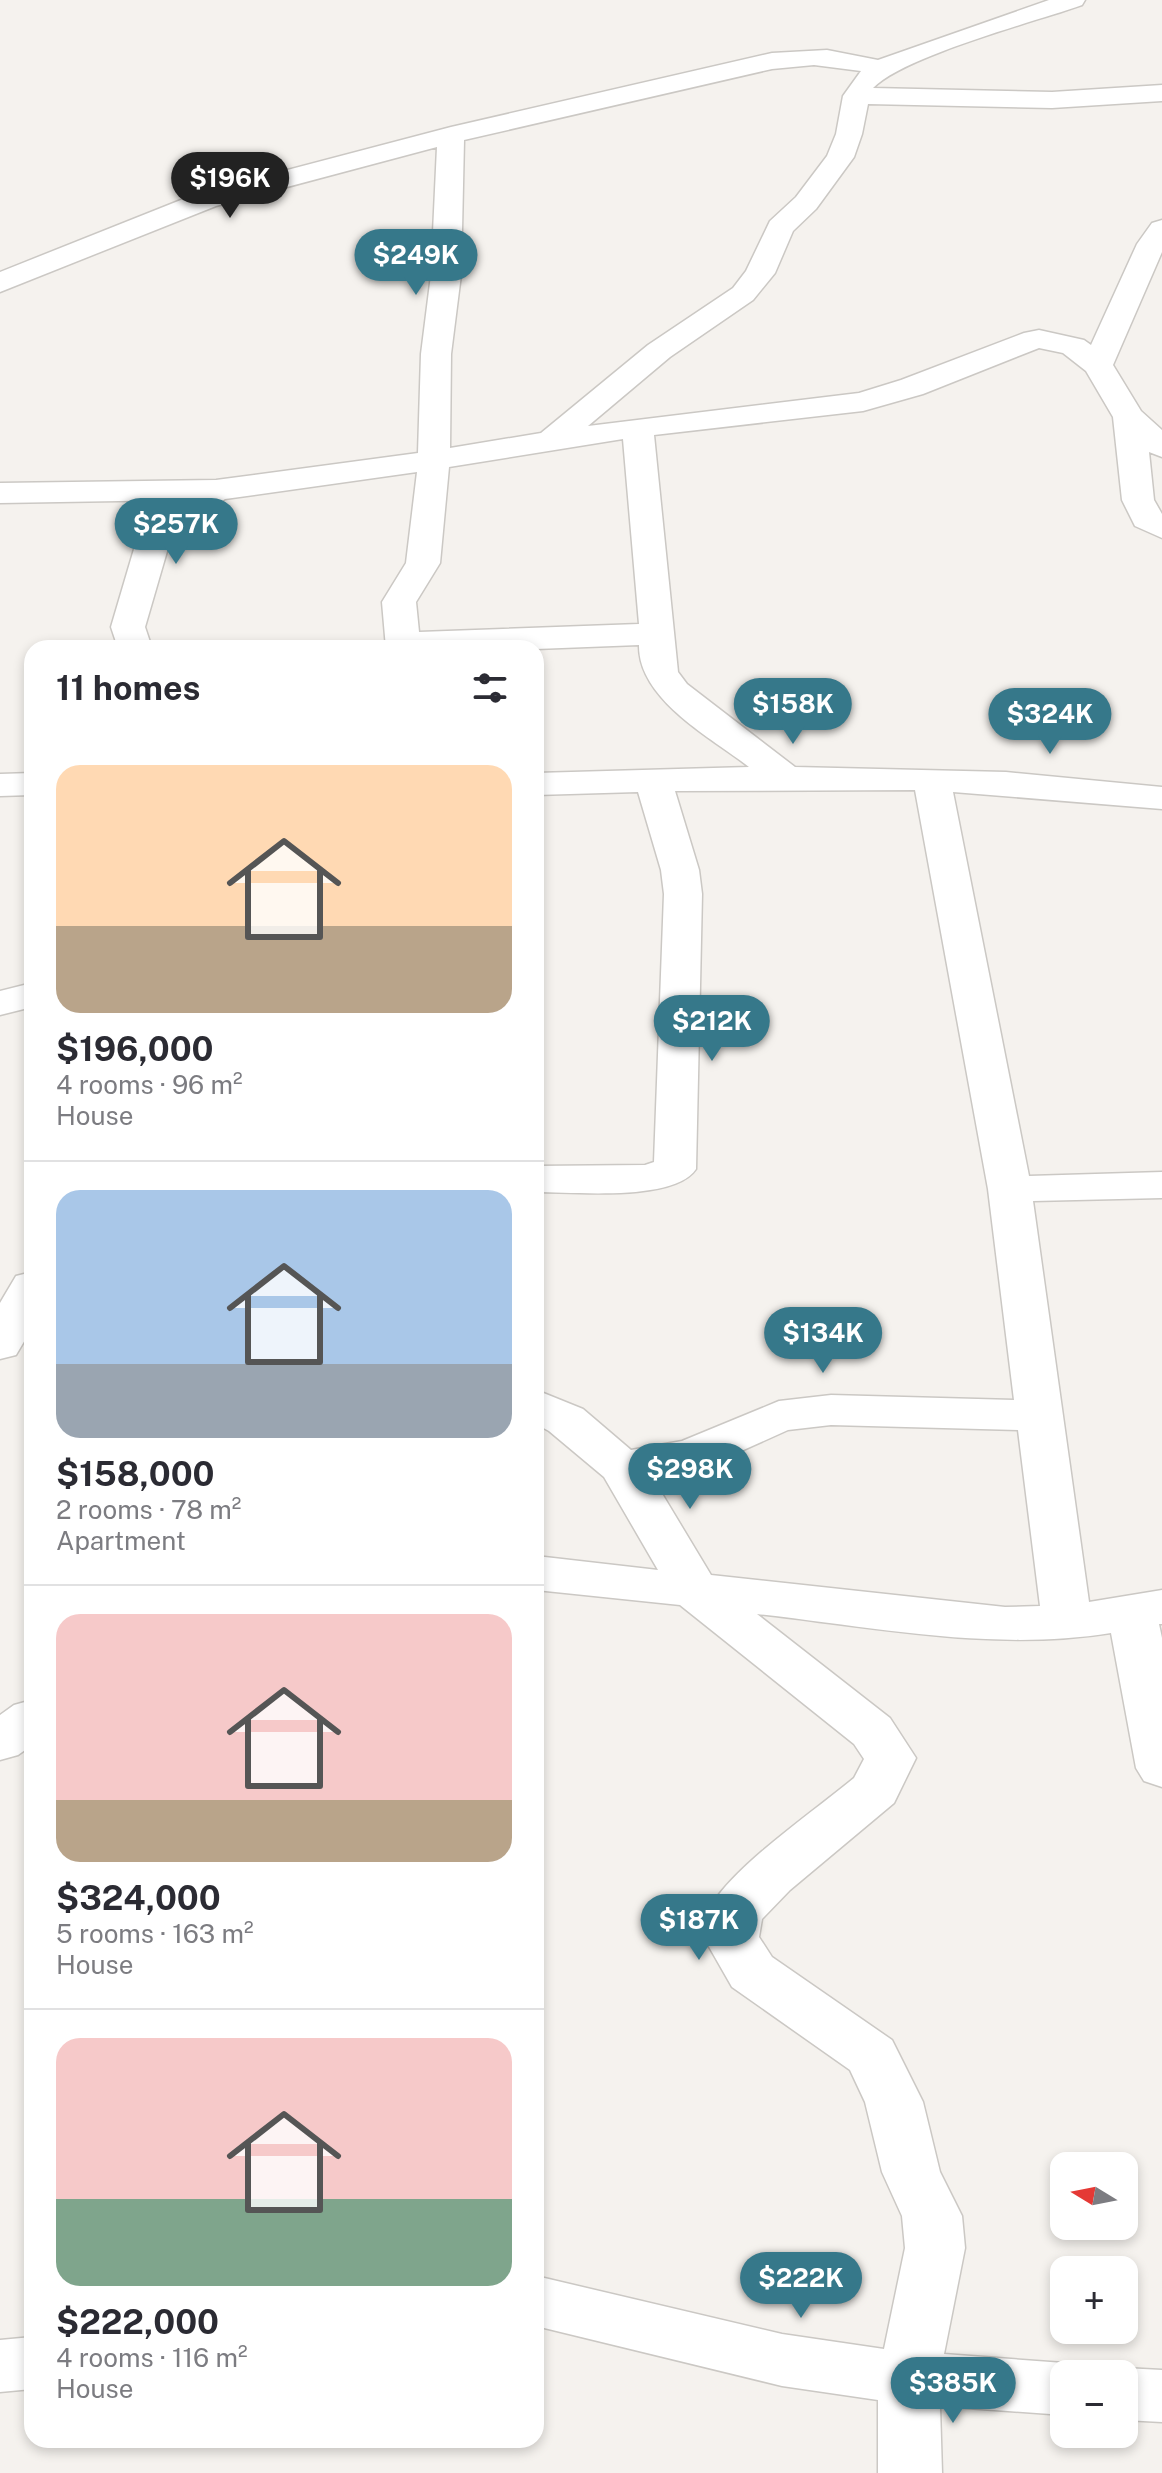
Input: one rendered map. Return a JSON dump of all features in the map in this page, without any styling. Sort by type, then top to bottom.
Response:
[{"type":"street","points":[[550,441],[659,351],[743,294],[760,273],[780,227],[806,203],[840,157],[849,134],[856,96],[864,82],[880,69],[984,28],[1073,0]]},
{"type":"street","points":[[0,283],[38,265],[206,200],[451,135],[772,61],[805,56],[831,57],[880,69]]},
{"type":"street","points":[[856,96],[1052,100],[1162,93]]},
{"type":"street","points":[[402,640],[399,602],[423,563],[434,460],[436,354],[446,275],[451,135]]},
{"type":"street","points":[[1098,365],[1151,244],[1162,229]]},
{"type":"street","points":[[0,493],[216,490],[434,460],[638,427],[863,402],[1039,339],[1073,346],[1098,365],[1129,417],[1162,447]]},
{"type":"street","points":[[1129,417],[1138,500],[1147,519],[1162,528]]},
{"type":"street","points":[[638,427],[657,634],[655,660],[660,677],[674,692],[784,776]]},
{"type":"street","points":[[132,640],[128,627],[154,539],[168,523],[216,490]]},
{"type":"street","points":[[530,640],[657,634]]},
{"type":"street","points":[[1105,791],[1162,770]]},
{"type":"street","points":[[544,784],[784,776],[1105,791],[1162,798]]},
{"type":"street","points":[[544,1179],[649,1178],[675,1169],[683,894],[680,870],[653,779]]},
{"type":"street","points":[[932,781],[1010,1189],[1067,1623]]},
{"type":"street","points":[[0,785],[24,784]]},
{"type":"street","points":[[1010,1189],[1162,1185]]},
{"type":"street","points":[[9,1344],[24,1306]]},
{"type":"street","points":[[544,1409],[566,1420],[622,1467],[696,1592],[872,1731],[890,1758],[875,1790],[771,1876],[736,1911],[731,1938],[752,1972],[872,2056],[894,2102],[911,2172],[932,2216],[935,2248],[909,2378],[910,2473]]},
{"type":"street","points":[[622,1467],[693,1454],[779,1416],[831,1410],[1040,1416]]},
{"type":"street","points":[[544,1574],[936,1619],[1005,1624],[1067,1623],[1147,1610],[1162,1768]]},
{"type":"street","points":[[0,1742],[24,1724]]},
{"type":"street","points":[[544,2302],[782,2360],[909,2378],[1050,2388]]},
{"type":"street","points":[[0,2366],[24,2364]]},
{"type":"street","points":[[1138,2395],[1162,2396]]}]
